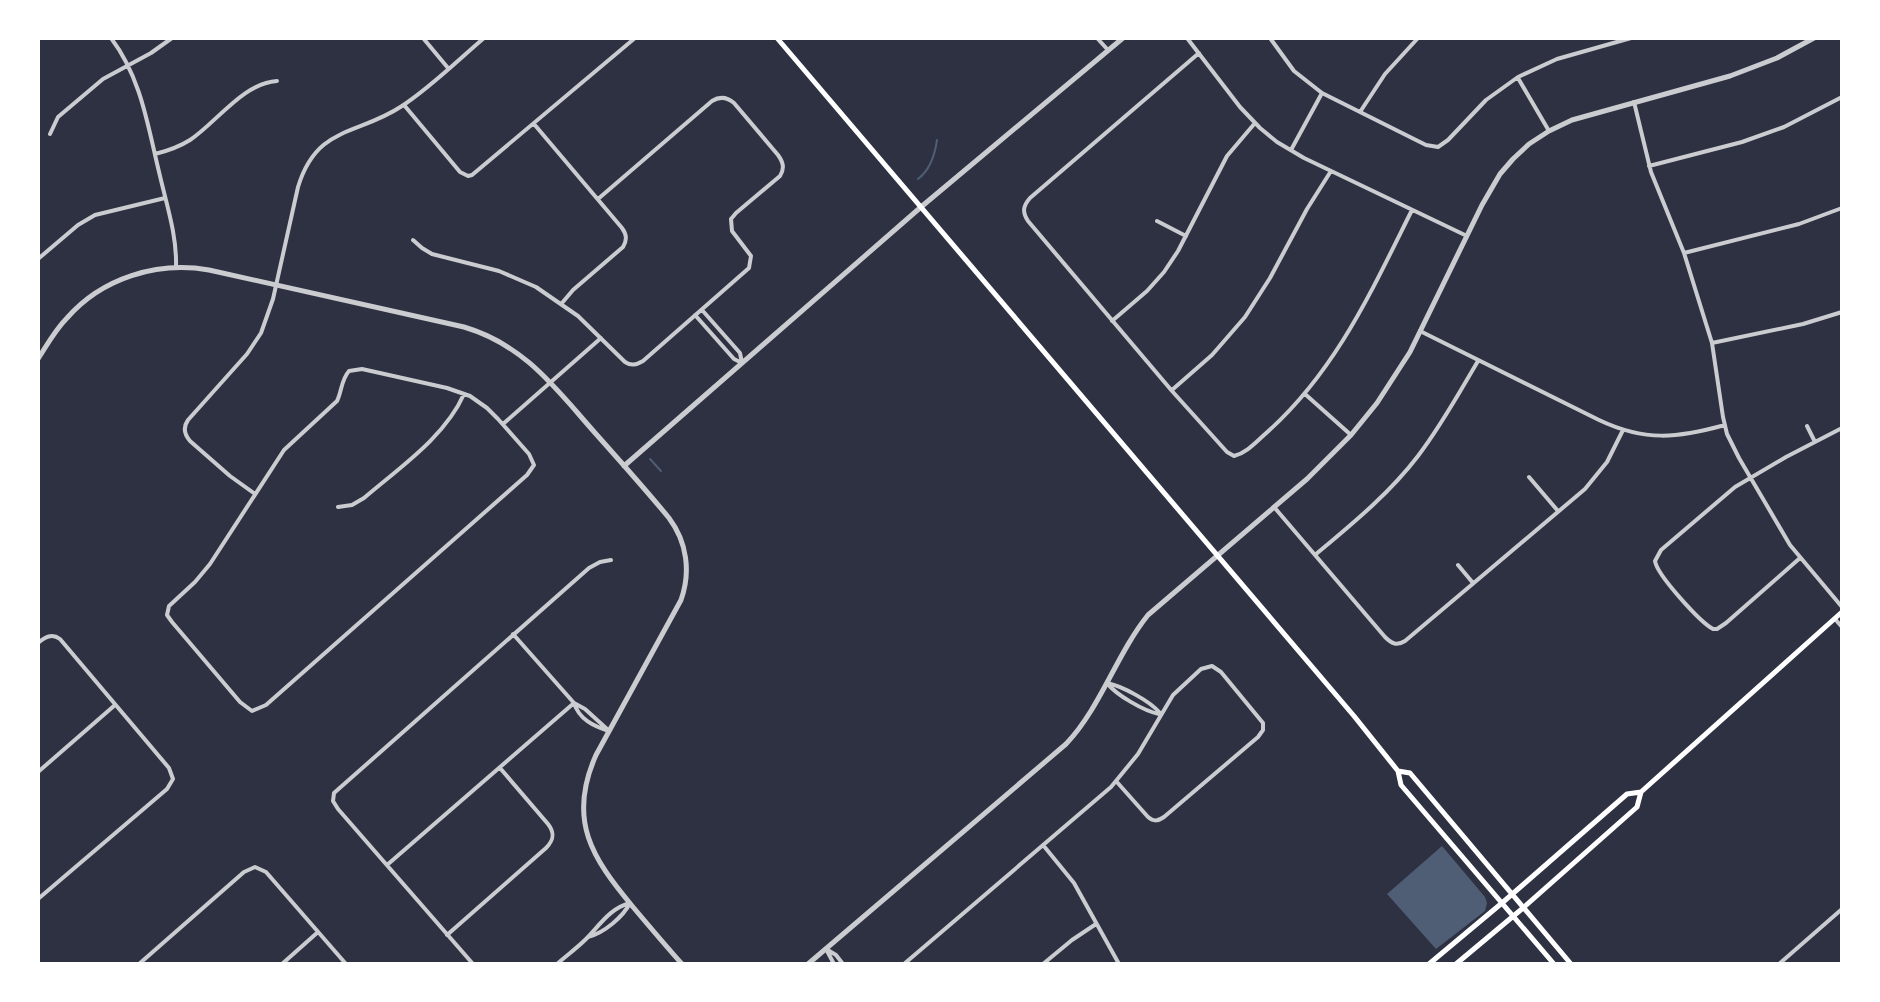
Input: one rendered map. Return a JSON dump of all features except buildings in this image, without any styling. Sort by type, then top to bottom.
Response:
[{"type":"main road","points":[[777,38],[1345,705],[1398,771],[1401,785],[1554,964]]},
{"type":"main road","points":[[1456,964],[1637,807],[1641,792],[1835,619],[1842,609]]},
{"type":"main road","points":[[1398,771],[1410,773],[1571,964]]},
{"type":"main road","points":[[1429,964],[1627,794],[1641,792]]},
{"type":"street","points":[[111,38],[129,64],[141,94],[175,243],[176,267]]},
{"type":"street","points":[[50,134],[54,122],[62,113],[103,79],[172,38]]},
{"type":"street","points":[[423,38],[448,68]]},
{"type":"street","points":[[255,494],[190,441],[184,430],[188,420],[247,354],[269,316],[303,172],[312,157],[334,136],[404,105],[484,38]]},
{"type":"street","points":[[404,105],[457,169],[468,176],[635,38]]},
{"type":"street","points":[[1097,38],[1108,50]]},
{"type":"street","points":[[624,466],[921,207],[1123,38]]},
{"type":"street","points":[[1187,38],[1234,100],[1277,142],[1467,236]]},
{"type":"street","points":[[1270,38],[1294,71],[1322,93],[1426,145],[1438,147],[1486,100],[1518,77],[1557,59],[1631,38]]},
{"type":"street","points":[[808,964],[1058,752],[1082,725],[1148,615],[1319,468],[1351,435],[1388,388],[1488,194],[1500,174],[1521,151],[1549,131],[1583,115],[1730,76],[1777,58],[1814,38]]},
{"type":"street","points":[[1360,112],[1385,74],[1416,39]]},
{"type":"street","points":[[1199,53],[1030,198],[1023,209],[1028,221],[1225,450],[1234,456],[1245,452],[1305,394],[1357,319],[1412,210]]},
{"type":"street","points":[[1518,77],[1549,131]]},
{"type":"street","points":[[155,154],[192,139],[257,86],[277,81]]},
{"type":"street","points":[[1291,150],[1322,93]]},
{"type":"street","points":[[413,240],[432,254],[485,266],[536,287],[562,303],[622,360],[632,365],[643,361],[746,271],[752,261],[750,253],[732,231],[730,223],[736,213],[777,179],[784,168],[781,159],[734,103],[724,97],[712,101],[598,199]]},
{"type":"street","points":[[1649,166],[1742,142],[1784,127],[1842,97]]},
{"type":"street","points":[[1634,102],[1649,166],[1684,253],[1712,343],[1725,425],[1735,450],[1800,558],[1842,609]]},
{"type":"street","points":[[1112,321],[1159,279],[1174,258],[1227,156],[1255,123]]},
{"type":"street","points":[[534,124],[624,231],[627,239],[620,250],[562,303]]},
{"type":"street","points":[[1172,391],[1212,355],[1245,317],[1331,171]]},
{"type":"street","points":[[38,259],[78,225],[95,215],[165,198]]},
{"type":"street","points":[[1684,253],[1799,224],[1842,208]]},
{"type":"street","points":[[1157,221],[1186,236]]},
{"type":"street","points":[[38,359],[61,324],[91,295],[128,276],[176,267],[209,270],[464,327],[484,333],[529,360],[674,524],[685,550],[687,572],[678,606],[596,755],[587,779],[585,797],[585,824],[599,864],[682,964]]},
{"type":"street","points":[[702,310],[740,353],[742,363]]},
{"type":"street","points":[[1712,343],[1795,326],[1842,312]]},
{"type":"street","points":[[695,315],[734,359],[742,363]]},
{"type":"street","points":[[1420,331],[1623,430],[1647,436],[1675,436],[1725,425]]},
{"type":"street","points":[[503,424],[601,338]]},
{"type":"street","points":[[1315,555],[1377,501],[1408,468],[1436,431],[1478,361]]},
{"type":"street","points":[[362,369],[464,393],[487,408],[503,424],[529,454],[534,465],[527,475],[266,705],[252,711],[240,702],[172,622],[167,610],[171,603],[205,570],[284,450],[337,401],[349,371],[362,369]]},
{"type":"street","points":[[338,507],[352,505],[364,498],[441,431],[464,393]]},
{"type":"street","points":[[1305,394],[1351,435]]},
{"type":"street","points":[[1807,426],[1815,442]]},
{"type":"street","points":[[1800,558],[1717,629],[1703,622],[1659,573],[1655,561],[1661,550],[1728,492],[1842,428]]},
{"type":"street","points":[[1274,507],[1385,637],[1395,644],[1405,641],[1596,476],[1623,430]]},
{"type":"street","points":[[1529,477],[1558,511]]},
{"type":"street","points":[[473,964],[338,809],[333,797],[337,789],[589,568],[611,560]]},
{"type":"street","points":[[1458,565],[1473,583]]},
{"type":"street","points":[[1835,619],[1842,627]]},
{"type":"street","points":[[513,634],[574,703],[609,731]]},
{"type":"street","points":[[38,643],[53,635],[63,642],[169,768],[173,779],[167,789],[38,899]]},
{"type":"street","points":[[904,964],[1116,781],[1138,754],[1173,695],[1205,667],[1212,666],[1221,672],[1264,726],[1258,737],[1164,817],[1154,821],[1116,781]]},
{"type":"street","points":[[1107,683],[1115,692],[1160,714]]},
{"type":"street","points":[[387,865],[574,703]]},
{"type":"street","points":[[38,772],[115,705]]},
{"type":"street","points":[[447,935],[546,848],[554,835],[499,768]]},
{"type":"street","points":[[1043,845],[1068,875],[1119,964]]},
{"type":"street","points":[[139,964],[244,872],[255,867],[266,872],[346,964]]},
{"type":"street","points":[[557,964],[588,937],[601,933],[630,903]]},
{"type":"street","points":[[1779,964],[1842,909]]},
{"type":"street","points":[[1043,964],[1096,924]]},
{"type":"street","points":[[282,964],[318,932]]},
{"type":"street","points":[[826,949],[834,964]]},
{"type":"street","points":[[826,949],[843,964]]},
{"type":"water","points":[[1442,846],[1487,903],[1485,911],[1436,949],[1387,894]]},
{"type":"waterway","points":[[918,179],[931,161],[937,140]]},
{"type":"waterway","points":[[650,459],[661,471]]}]
